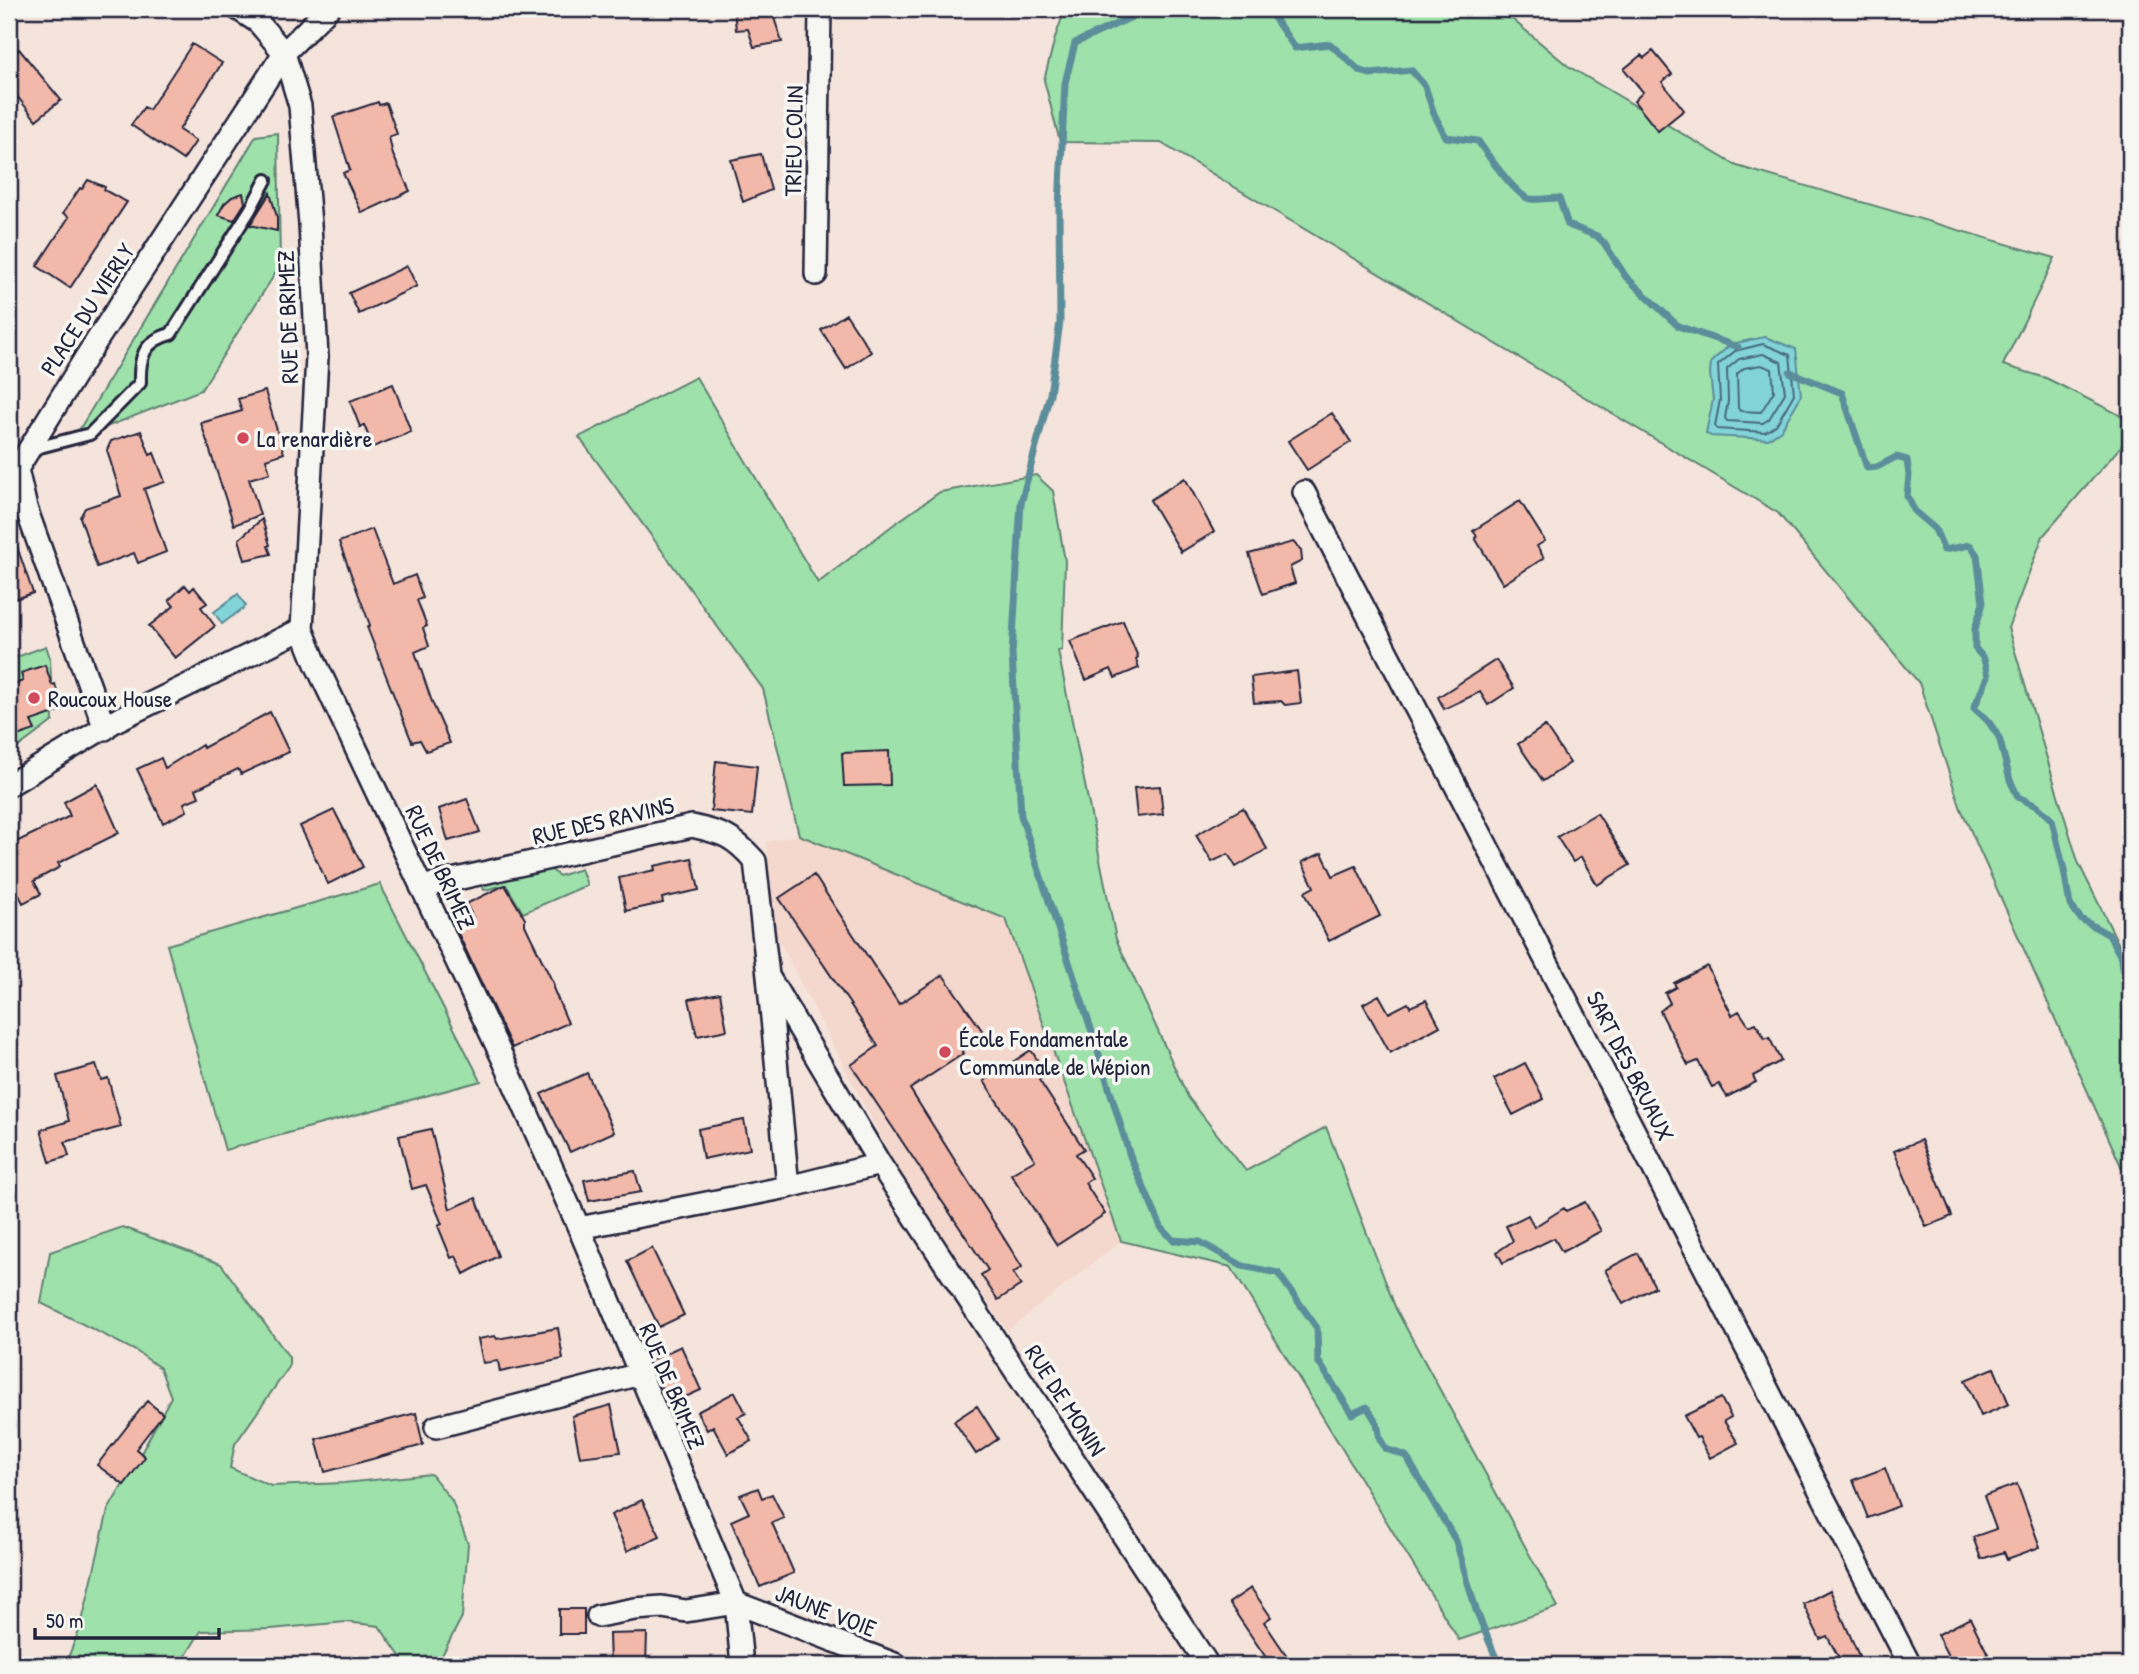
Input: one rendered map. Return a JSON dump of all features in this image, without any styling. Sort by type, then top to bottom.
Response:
[{"type":"street","points":[[238,9],[258,22],[284,53]]},
{"type":"street","name":"PLACE DU VIERLY","points":[[104,729],[13,469],[29,449],[284,53],[328,9]]},
{"type":"street","name":"TRIEU COLIN","points":[[816,274],[820,9]]},
{"type":"street","name":"RUE DE BRIMEZ","points":[[284,53],[300,106],[317,357],[302,629],[579,1228],[736,1603],[742,1665]]},
{"type":"street","name":"SART DES BRUAUX","points":[[1304,492],[1910,1665]]},
{"type":"street","points":[[9,785],[117,720],[302,629]]},
{"type":"street","name":"RUE DES RAVINS","points":[[421,887],[692,826],[722,832],[742,846],[755,861],[768,976]]},
{"type":"street","points":[[768,976],[788,1187]]},
{"type":"street","name":"RUE DE MONIN","points":[[768,976],[880,1164],[1208,1665]]},
{"type":"street","points":[[579,1228],[788,1187],[880,1164]]},
{"type":"street","points":[[436,1427],[640,1374]]},
{"type":"street","points":[[598,1616],[635,1609],[662,1607],[686,1611],[736,1603]]},
{"type":"street","name":"JAUNE VOIE","points":[[736,1603],[897,1665]]},
{"type":"lane","points":[[29,449],[90,434],[139,383],[139,364],[147,346],[160,337],[171,334],[250,210],[266,180]]},
{"type":"shaded area","name":"École Fondamentale Communale de Wépion","points":[[799,835],[1006,919],[1121,1241],[1007,1331],[897,1168],[776,935],[766,842]]},
{"type":"green space","points":[[1065,9],[1500,9],[1568,66],[1737,166],[2055,258],[2003,365],[2046,378],[2130,420],[2130,436],[2043,536],[2008,628],[2078,862],[2130,967],[2130,1186],[1961,809],[1919,683],[1778,513],[1161,143],[1060,142],[1044,80]]},
{"type":"green space","points":[[278,133],[280,266],[201,390],[73,440],[256,136]]},
{"type":"green space","points":[[696,377],[818,583],[940,492],[1036,475],[1053,491],[1065,561],[1062,650],[1058,651],[1116,939],[1188,1097],[1246,1171],[1326,1127],[1396,1309],[1558,1607],[1459,1640],[1231,1267],[1121,1241],[1006,919],[799,835],[763,689],[579,437]]},
{"type":"green space","name":"Roucoux House","points":[[46,646],[50,658],[53,721],[9,754],[9,660]]},
{"type":"green space","points":[[548,867],[559,876],[581,869],[587,885],[523,913],[506,885],[484,890],[482,884]]},
{"type":"green space","points":[[380,884],[481,1081],[225,1150],[167,945]]},
{"type":"green space","points":[[123,1227],[221,1264],[289,1357],[289,1367],[235,1444],[230,1468],[271,1486],[344,1483],[431,1474],[452,1501],[468,1544],[462,1617],[437,1665],[406,1665],[379,1626],[346,1622],[271,1629],[201,1631],[180,1665],[65,1665],[81,1626],[108,1510],[171,1397],[160,1368],[136,1351],[41,1303],[50,1252]]},
{"type":"water","points":[[1765,337],[1796,349],[1801,396],[1781,430],[1768,439],[1711,436],[1706,433],[1713,400],[1711,362],[1731,344]]},
{"type":"water","points":[[238,594],[246,606],[222,624],[214,612]]},
{"type":"building","points":[[734,9],[771,9],[782,42],[754,47],[748,29],[736,30]]},
{"type":"building","points":[[192,44],[222,63],[179,130],[196,141],[183,160],[131,125],[144,107],[149,110]]},
{"type":"building","points":[[19,49],[61,100],[36,120],[9,86],[9,57]]},
{"type":"building","points":[[1653,51],[1672,74],[1662,82],[1684,110],[1658,131],[1634,101],[1643,92],[1624,69],[1641,55],[1644,58]]},
{"type":"building","points":[[378,102],[379,105],[386,103],[397,134],[389,137],[393,155],[410,191],[362,213],[343,173],[350,170],[333,117]]},
{"type":"building","points":[[761,154],[771,190],[743,202],[731,160]]},
{"type":"building","points":[[88,180],[105,187],[104,190],[127,202],[70,288],[37,266],[69,217],[63,213]]},
{"type":"building","points":[[243,193],[245,203],[234,220],[218,215],[224,204]]},
{"type":"building","points":[[270,193],[277,217],[277,231],[250,225]]},
{"type":"building","points":[[407,266],[417,286],[359,314],[349,293]]},
{"type":"building","points":[[846,314],[871,352],[846,369],[821,330]]},
{"type":"building","points":[[393,384],[411,432],[373,447],[364,425],[360,427],[350,401]]},
{"type":"building","name":"La renardière","points":[[265,391],[284,453],[266,459],[270,473],[249,479],[260,515],[234,525],[201,423],[242,411],[238,399]]},
{"type":"building","points":[[1332,413],[1351,442],[1307,470],[1288,441]]},
{"type":"building","points":[[141,431],[150,455],[154,453],[165,482],[144,489],[166,552],[138,563],[134,553],[97,567],[80,517],[85,508],[121,496],[107,450],[111,441]]},
{"type":"building","points":[[1185,478],[1214,532],[1181,552],[1150,500]]},
{"type":"building","points":[[1520,501],[1545,541],[1537,546],[1544,558],[1503,584],[1473,531]]},
{"type":"building","points":[[262,519],[271,554],[245,560],[239,539]]},
{"type":"building","points":[[372,529],[393,584],[415,575],[423,598],[417,600],[427,626],[423,628],[429,646],[415,652],[450,743],[426,751],[420,740],[412,742],[367,627],[370,625],[339,542]]},
{"type":"building","points":[[9,532],[12,532],[33,593],[9,601]]},
{"type":"building","points":[[1293,542],[1301,550],[1302,561],[1290,567],[1295,583],[1263,594],[1249,554]]},
{"type":"building","points":[[185,585],[190,591],[194,587],[207,603],[201,607],[215,626],[175,658],[149,626],[174,606],[169,600]]},
{"type":"building","points":[[1123,621],[1138,657],[1136,659],[1139,668],[1115,678],[1111,669],[1086,680],[1070,641]]},
{"type":"building","points":[[1496,660],[1514,688],[1488,705],[1480,692],[1444,709],[1438,697]]},
{"type":"building","name":"Roucoux House","points":[[45,665],[52,685],[55,684],[63,710],[31,721],[35,730],[14,737],[9,722],[9,686],[23,681],[21,673]]},
{"type":"building","points":[[1297,671],[1301,703],[1254,703],[1251,677]]},
{"type":"building","points":[[270,712],[289,752],[241,774],[238,769],[196,789],[199,797],[184,803],[187,811],[163,823],[137,769],[161,758],[165,768],[202,745],[203,748]]},
{"type":"building","points":[[1545,726],[1570,763],[1543,781],[1518,744]]},
{"type":"building","points":[[889,751],[890,785],[844,786],[842,753]]},
{"type":"building","points":[[716,761],[757,766],[752,815],[711,811]]},
{"type":"building","points":[[97,784],[119,833],[58,863],[60,867],[34,881],[41,894],[23,903],[9,875],[9,859],[18,855],[12,844],[70,816],[64,802]]},
{"type":"building","points":[[1160,786],[1163,814],[1137,817],[1134,788]]},
{"type":"building","points":[[467,799],[480,832],[448,841],[439,809]]},
{"type":"building","points":[[1243,808],[1267,849],[1236,867],[1228,854],[1212,862],[1196,835]]},
{"type":"building","points":[[334,810],[363,867],[328,884],[300,826]]},
{"type":"building","points":[[1597,813],[1630,865],[1597,885],[1581,857],[1573,862],[1557,837]]},
{"type":"building","points":[[1322,853],[1333,876],[1356,866],[1380,916],[1329,941],[1305,892],[1314,887],[1302,862]]},
{"type":"building","points":[[692,858],[699,890],[662,898],[663,903],[626,911],[619,878],[655,870],[654,866]]},
{"type":"building","points":[[814,875],[899,1004],[943,975],[986,1036],[910,1089],[1022,1267],[1013,1273],[1021,1285],[998,1300],[981,1275],[988,1270],[851,1065],[878,1046],[779,898]]},
{"type":"building","points":[[505,885],[525,919],[525,925],[554,985],[568,1023],[512,1048],[455,927],[473,917],[466,904]]},
{"type":"building","points":[[1707,966],[1732,1015],[1739,1011],[1749,1026],[1756,1023],[1765,1039],[1769,1037],[1781,1061],[1753,1076],[1756,1082],[1727,1097],[1719,1084],[1712,1087],[1698,1061],[1688,1065],[1660,1011],[1670,1003],[1665,993],[1676,987],[1674,983]]},
{"type":"building","points":[[720,993],[727,1030],[697,1036],[689,999]]},
{"type":"building","points":[[1379,995],[1389,1013],[1408,1003],[1410,1007],[1426,1000],[1440,1026],[1390,1053],[1363,1004]]},
{"type":"building","points":[[1031,1050],[1047,1075],[1039,1080],[1084,1149],[1076,1154],[1092,1178],[1085,1183],[1105,1214],[1057,1245],[1011,1174],[1035,1160],[984,1081]]},
{"type":"building","points":[[1525,1063],[1544,1099],[1513,1115],[1494,1079]]},
{"type":"building","points":[[96,1065],[101,1080],[108,1078],[121,1127],[65,1142],[69,1156],[50,1162],[41,1130],[69,1121],[57,1076]]},
{"type":"building","points":[[587,1073],[614,1132],[570,1152],[541,1094]]},
{"type":"building","points":[[744,1120],[750,1149],[703,1159],[698,1129]]},
{"type":"building","points":[[431,1129],[450,1209],[476,1198],[498,1256],[464,1274],[456,1256],[451,1258],[438,1226],[442,1224],[426,1185],[412,1189],[399,1136]]},
{"type":"building","points":[[1921,1140],[1952,1216],[1926,1227],[1894,1151]]},
{"type":"building","points":[[635,1171],[641,1192],[589,1201],[584,1180]]},
{"type":"building","points":[[1585,1202],[1601,1231],[1562,1252],[1554,1238],[1503,1263],[1497,1252],[1513,1241],[1506,1226],[1528,1215],[1534,1227],[1564,1208],[1566,1211]]},
{"type":"building","points":[[652,1248],[684,1315],[659,1327],[627,1261]]},
{"type":"building","points":[[1638,1253],[1655,1287],[1623,1304],[1605,1270]]},
{"type":"building","points":[[558,1328],[563,1359],[500,1372],[498,1361],[483,1363],[478,1339],[495,1336],[497,1339]]},
{"type":"building","points":[[681,1346],[701,1390],[672,1403],[667,1392],[664,1393],[649,1361]]},
{"type":"building","points":[[1994,1368],[2009,1404],[1981,1416],[1965,1380]]},
{"type":"building","points":[[735,1392],[746,1413],[738,1417],[752,1441],[728,1454],[713,1426],[707,1430],[697,1412]]},
{"type":"building","points":[[1721,1398],[1731,1417],[1724,1421],[1738,1443],[1710,1458],[1684,1416]]},
{"type":"building","points":[[147,1401],[163,1414],[136,1449],[145,1457],[124,1485],[97,1465]]},
{"type":"building","points":[[611,1405],[621,1452],[580,1457],[572,1416]]},
{"type":"building","points":[[977,1406],[998,1439],[976,1454],[954,1421]]},
{"type":"building","points":[[416,1413],[423,1445],[325,1472],[316,1439]]},
{"type":"building","points":[[1885,1468],[1899,1506],[1868,1518],[1853,1480]]},
{"type":"building","points":[[2017,1484],[2040,1547],[2007,1559],[2004,1552],[1981,1559],[1973,1537],[1996,1529],[1984,1496]]},
{"type":"building","points":[[758,1488],[762,1498],[772,1494],[784,1518],[772,1523],[794,1573],[760,1587],[731,1521],[749,1513],[740,1495]]},
{"type":"building","points":[[642,1500],[660,1536],[627,1551],[611,1515]]},
{"type":"building","points":[[1251,1588],[1271,1617],[1264,1622],[1293,1665],[1271,1665],[1229,1603]]},
{"type":"building","points":[[1830,1590],[1863,1665],[1843,1665],[1827,1636],[1820,1639],[1803,1604]]},
{"type":"building","points":[[559,1609],[584,1609],[584,1634],[559,1634]]},
{"type":"building","points":[[1970,1618],[1988,1654],[1967,1665],[1953,1665],[1937,1635]]},
{"type":"building","points":[[647,1633],[646,1665],[610,1665],[609,1634]]},
{"type":"waterway","points":[[1149,9],[1075,43],[1065,83],[1059,207],[1060,322],[1050,394],[1021,503],[1012,654],[1021,816],[1130,1156],[1161,1227],[1173,1240],[1200,1242],[1243,1266],[1278,1273],[1317,1328],[1318,1361],[1352,1414],[1367,1407],[1377,1423],[1380,1439],[1386,1449],[1406,1456],[1456,1541],[1476,1610],[1499,1665]]},
{"type":"waterway","points":[[1268,9],[1295,48],[1330,44],[1360,71],[1371,74],[1411,70],[1425,86],[1434,114],[1446,137],[1478,141],[1502,174],[1524,196],[1530,199],[1559,198],[1568,225],[1597,236],[1626,277],[1678,326],[1738,347]]},
{"type":"waterway","points":[[1790,372],[1842,393],[1867,468],[1877,467],[1896,457],[1907,460],[1907,496],[1915,512],[1935,529],[1944,550],[1970,545],[1977,555],[1983,603],[1975,629],[1975,648],[1984,659],[1988,676],[1974,708],[1988,721],[1999,737],[2010,780],[2018,797],[2038,807],[2052,820],[2070,905],[2081,919],[2109,935],[2121,957],[2128,989],[2125,1017],[2130,1032]]},
{"type":"place","name":"La renardière","points":[[243,438]]},
{"type":"place","name":"Roucoux House","points":[[34,698]]},
{"type":"place","name":"École Fondamentale Communale de Wépion","points":[[945,1052]]}]
